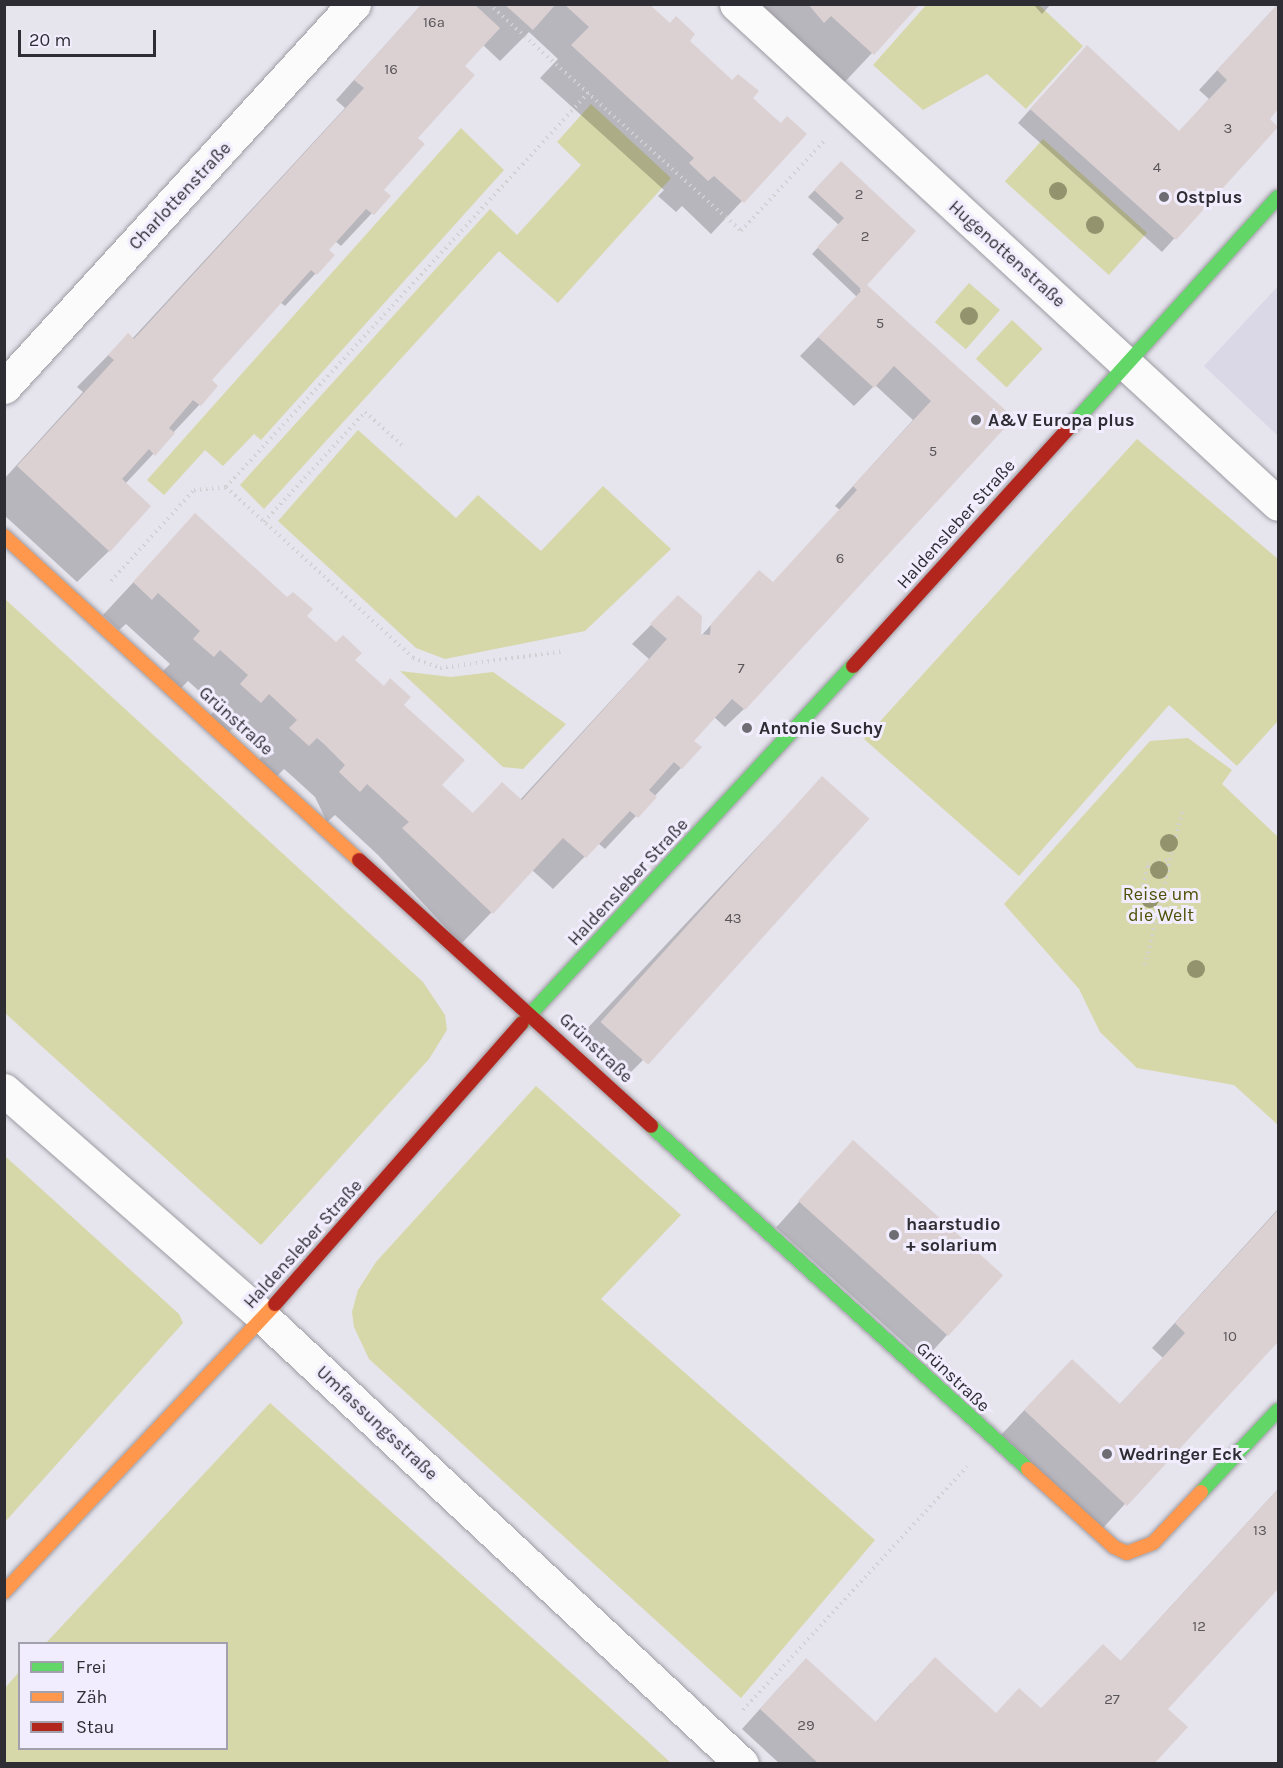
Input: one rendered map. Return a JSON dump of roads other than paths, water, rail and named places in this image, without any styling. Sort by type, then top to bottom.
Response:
[{"type":"street","name":"Charlottenstraße","points":[[4,387],[354,4]]},
{"type":"street","name":"Hugenottenstraße","points":[[736,4],[851,112],[1126,361],[1278,504]]},
{"type":"street","name":"Haldensleber Straße","points":[[4,1593],[263,1317],[531,1013],[809,715],[1126,361],[1278,197]]},
{"type":"street","name":"Grünstraße","points":[[4,536],[531,1013],[1119,1551],[1146,1548],[1168,1530],[1278,1410]]},
{"type":"street","name":"Umfassungsstraße","points":[[4,1090],[263,1317],[742,1764]]},
{"type":"place","name":"Ostplus","points":[[1164,197]]},
{"type":"place","name":"A&V Europa plus","points":[[976,420]]},
{"type":"place","name":"Antonie Suchy","points":[[747,728]]},
{"type":"place","name":"haarstudio + solarium","points":[[894,1235]]},
{"type":"place","name":"Wedringer Eck","points":[[1107,1454]]},
{"type":"park label","name":"Reise um die Welt","points":[[1161,905]]}]
